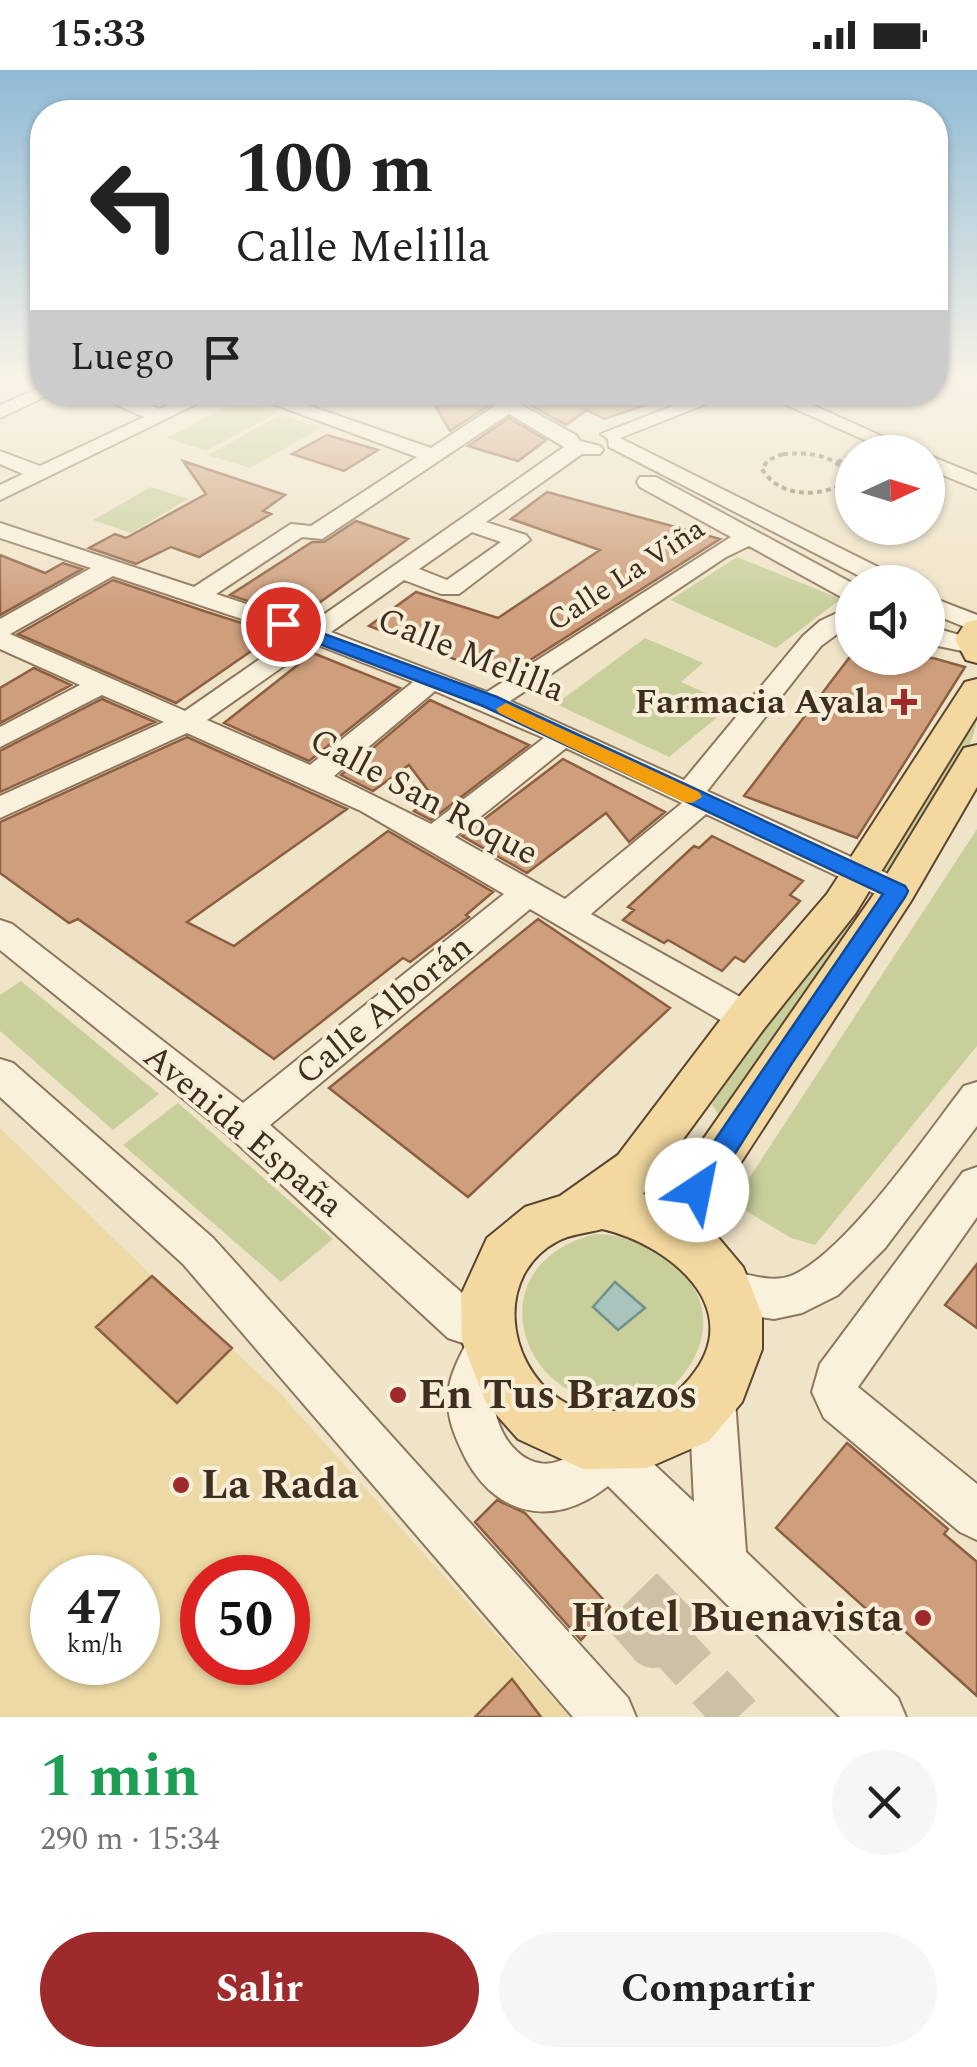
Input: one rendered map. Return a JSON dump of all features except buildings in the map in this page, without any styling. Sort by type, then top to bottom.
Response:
[{"type":"main road","points":[[579,1209],[602,1207],[638,1212],[670,1226],[690,1240],[717,1271],[726,1289],[734,1317],[734,1346],[727,1374],[712,1400],[674,1429],[606,1445],[562,1431],[522,1405],[496,1368],[487,1339],[489,1286],[508,1250],[540,1223],[579,1209],[618,1186],[636,1170],[747,1018],[841,904],[977,689]]},
{"type":"main road","points":[[690,1240],[697,1190],[783,1056],[897,891],[977,756]]},
{"type":"street","points":[[0,457],[40,474]]},
{"type":"street","points":[[0,493],[75,457]]},
{"type":"street","points":[[198,595],[299,529],[314,534],[428,457]]},
{"type":"street","points":[[0,808],[187,722],[558,457]]},
{"type":"street","points":[[610,457],[835,584]]},
{"type":"street","points":[[649,457],[856,565]]},
{"type":"street","points":[[945,469],[977,482]]},
{"type":"street","points":[[400,570],[450,589],[518,540],[468,523]]},
{"type":"street","name":"Calle Melilla","points":[[0,530],[312,634],[433,679],[897,891]]},
{"type":"street","name":"Calle La Viña","points":[[490,702],[718,552],[748,537]]},
{"type":"street","points":[[0,629],[111,567]]},
{"type":"street","points":[[945,615],[976,638]]},
{"type":"street","points":[[567,916],[695,798],[812,641],[835,625]]},
{"type":"street","points":[[945,642],[976,638]]},
{"type":"street","name":"Calle San Roque","points":[[0,640],[314,777],[434,838],[747,1018]]},
{"type":"street","points":[[314,777],[433,679]]},
{"type":"street","points":[[0,738],[102,684]]},
{"type":"street","points":[[434,838],[564,736]]},
{"type":"street","name":"Calle Alborán","points":[[243,1126],[526,894]]},
{"type":"street","name":"Avenida España","points":[[0,932],[243,1126],[464,1323],[487,1339]]},
{"type":"street","points":[[0,1074],[198,1251],[609,1717]]},
{"type":"street","points":[[726,1289],[763,1299],[803,1292],[832,1275],[898,1199],[977,1097]]},
{"type":"street","points":[[942,1143],[977,1166]]},
{"type":"street","points":[[977,1184],[836,1380],[835,1392],[840,1402],[977,1515]]},
{"type":"street","points":[[898,1199],[905,1225],[930,1248]]},
{"type":"street","points":[[712,1400],[722,1566]]},
{"type":"street","points":[[606,1445],[722,1566],[878,1717]]},
{"type":"path","points":[[776,457],[762,469],[764,476],[789,490],[828,492],[840,488],[850,476],[837,462],[821,457]]},
{"type":"green space","points":[[214,457],[270,457],[250,468]]},
{"type":"green space","points":[[151,487],[188,499],[131,533],[93,520]]},
{"type":"green space","points":[[737,557],[835,597],[835,604],[776,648],[670,600]]},
{"type":"green space","points":[[645,638],[703,663],[681,682],[732,705],[669,757],[556,704]]},
{"type":"green space","points":[[977,715],[967,752],[928,819],[890,875],[878,869]]},
{"type":"green space","points":[[977,829],[977,1046],[815,1245],[791,1238],[733,1203]]},
{"type":"green space","points":[[847,919],[853,924],[850,931],[730,1111],[718,1114],[712,1105],[714,1101],[834,929]]},
{"type":"green space","points":[[21,981],[159,1094],[113,1130],[0,1031],[0,995]]},
{"type":"green space","points":[[178,1103],[333,1239],[281,1282],[123,1145]]},
{"type":"green space","points":[[595,1234],[622,1237],[648,1246],[688,1278],[699,1299],[703,1323],[698,1349],[683,1375],[668,1389],[637,1401],[599,1401],[566,1389],[542,1366],[526,1338],[522,1307],[531,1277],[555,1252]]},
{"type":"sand","name":"La Rada","points":[[0,1128],[152,1276],[279,1392],[570,1717],[0,1717]]},
{"type":"water","points":[[615,1282],[645,1308],[618,1330],[593,1307]]},
{"type":"tunnel","points":[[639,1589],[671,1622],[661,1634]]},
{"type":"tunnel","points":[[622,1609],[653,1644],[661,1634]]},
{"type":"tunnel","points":[[661,1634],[738,1717]]},
{"type":"slow traffic","points":[[506,709],[692,797]]},
{"type":"place","name":"Farmacia Ayala","points":[[904,702]]},
{"type":"place","name":"En Tus Brazos","points":[[398,1395]]},
{"type":"place","name":"La Rada","points":[[181,1485]]},
{"type":"place","name":"Hotel Buenavista","points":[[923,1618]]},
{"type":"route","points":[[283,624],[490,702],[897,891],[783,1056],[697,1190]]}]
